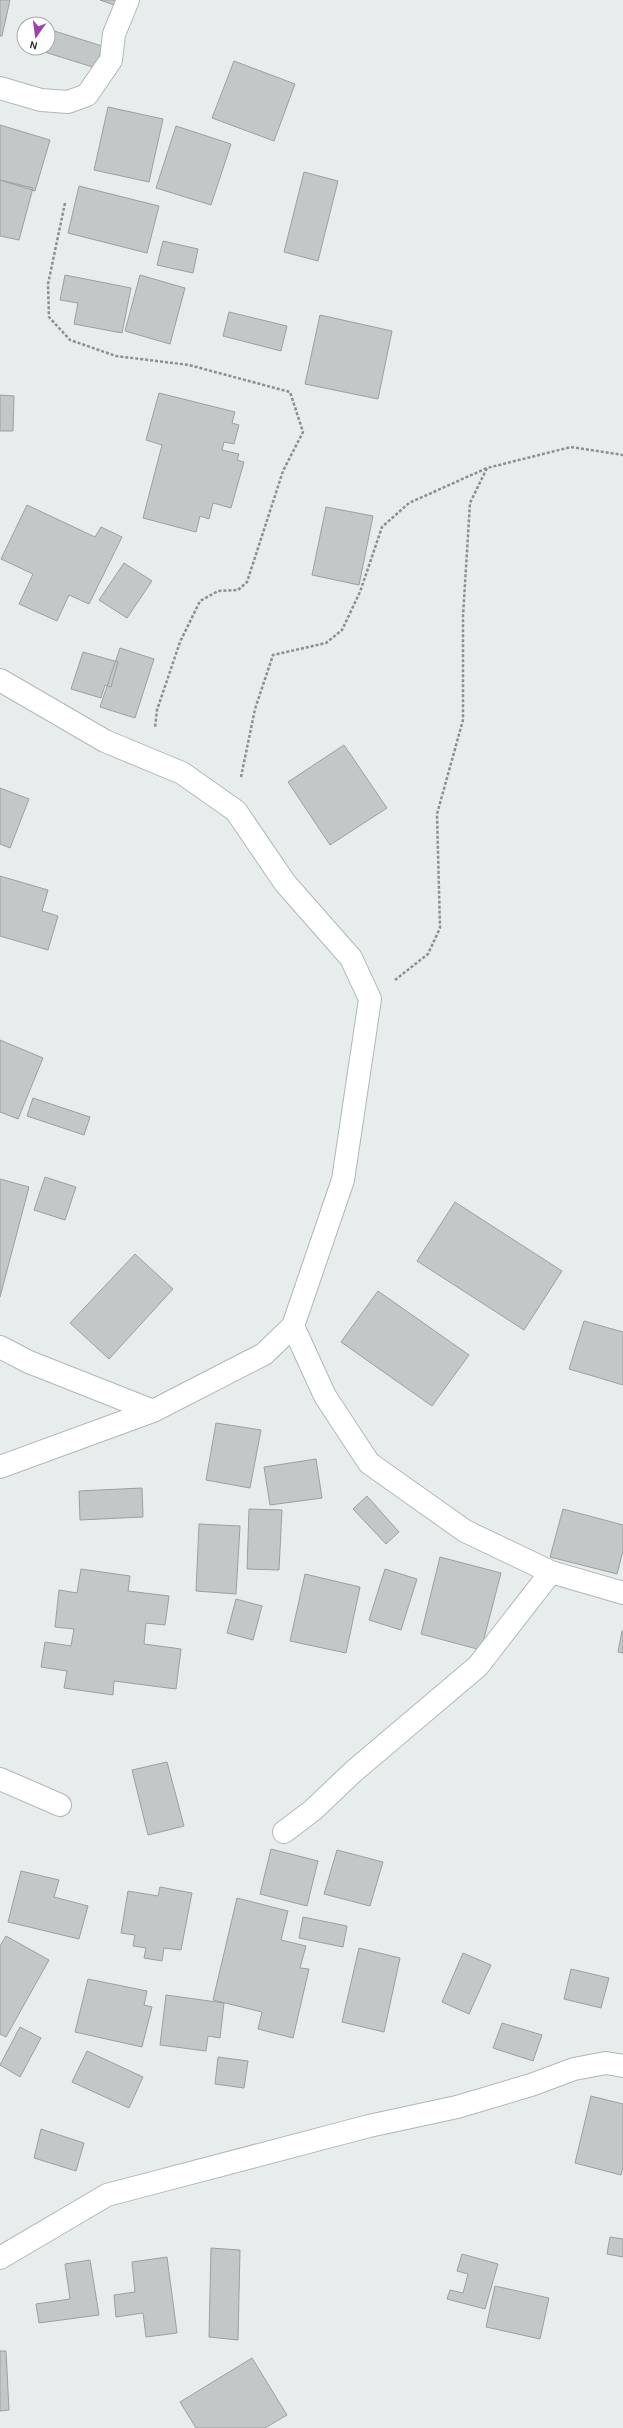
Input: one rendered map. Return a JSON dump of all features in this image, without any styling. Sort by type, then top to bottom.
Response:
[{"type":"street","points":[[0,88],[41,100],[68,102],[87,95],[111,60],[114,34],[128,0]]},
{"type":"street","points":[[0,680],[105,741],[182,773],[236,811],[285,883],[351,958],[370,999],[343,1180],[293,1326],[264,1354],[153,1411],[0,1467]]},
{"type":"street","points":[[293,1326],[326,1396],[369,1463],[465,1531],[551,1572],[623,1593]]},
{"type":"street","points":[[0,1348],[29,1362],[153,1411]]},
{"type":"street","points":[[284,1832],[313,1810],[354,1771],[478,1666],[551,1572]]},
{"type":"street","points":[[0,1779],[60,1805]]},
{"type":"street","points":[[0,2258],[107,2195],[369,2126],[457,2107],[531,2085],[574,2069],[606,2063],[623,2066]]},
{"type":"path","points":[[65,203],[48,284],[49,317],[70,340],[116,356],[189,365],[290,392],[303,432],[283,471],[247,582],[238,590],[218,591],[200,601],[180,642],[157,710],[152,760]]},
{"type":"path","points":[[236,811],[247,743],[273,655],[326,643],[342,630],[360,592],[382,527],[409,502],[487,468],[571,446],[623,455]]},
{"type":"path","points":[[370,999],[428,954],[440,928],[437,814],[463,720],[463,616],[470,503],[487,468]]},
{"type":"building","points":[[0,0],[10,0],[2,36],[0,36]]},
{"type":"building","points":[[100,0],[119,0],[117,6]]},
{"type":"building","points":[[56,32],[102,46],[96,68],[56,56]]},
{"type":"building","points":[[234,61],[295,84],[274,141],[212,118]]},
{"type":"building","points":[[108,107],[163,119],[149,182],[94,170]]},
{"type":"building","points":[[0,125],[50,140],[35,191],[0,180]]},
{"type":"building","points":[[176,126],[231,144],[211,205],[156,188]]},
{"type":"building","points":[[304,172],[338,181],[318,261],[284,252]]},
{"type":"building","points":[[0,180],[33,188],[19,240],[0,236]]},
{"type":"building","points":[[79,186],[159,206],[147,253],[68,233]]},
{"type":"building","points":[[163,241],[198,249],[193,273],[157,265]]},
{"type":"building","points":[[65,275],[131,288],[122,333],[74,324],[78,303],[60,300]]},
{"type":"building","points":[[140,275],[185,288],[170,344],[125,331]]},
{"type":"building","points":[[229,312],[287,326],[281,351],[223,336]]},
{"type":"building","points":[[320,315],[392,331],[378,399],[305,384]]},
{"type":"building","points":[[159,393],[235,412],[232,423],[239,425],[234,444],[224,442],[222,450],[239,454],[237,460],[244,462],[231,508],[213,503],[209,519],[200,516],[196,532],[143,518],[162,445],[146,440]]},
{"type":"building","points":[[0,395],[14,396],[13,431],[0,431]]},
{"type":"building","points":[[27,505],[95,537],[101,527],[122,537],[89,604],[69,595],[57,621],[19,604],[33,574],[1,559]]},
{"type":"building","points":[[326,507],[373,516],[359,585],[312,575]]},
{"type":"building","points":[[124,563],[152,581],[127,618],[99,600]]},
{"type":"building","points":[[120,648],[154,659],[135,718],[100,707]]},
{"type":"building","points":[[83,652],[118,662],[111,687],[105,685],[101,698],[71,689]]},
{"type":"building","points":[[344,745],[387,808],[330,845],[288,782]]},
{"type":"building","points":[[0,788],[29,799],[10,848],[0,844]]},
{"type":"building","points":[[0,876],[48,890],[42,911],[58,916],[48,950],[0,936]]},
{"type":"building","points":[[0,1040],[43,1058],[18,1119],[0,1112]]},
{"type":"building","points":[[33,1098],[90,1117],[84,1135],[27,1116]]},
{"type":"building","points":[[45,1177],[76,1187],[65,1220],[34,1210]]},
{"type":"building","points":[[0,1179],[29,1187],[0,1297]]},
{"type":"building","points":[[455,1202],[562,1271],[524,1330],[417,1261]]},
{"type":"building","points":[[135,1254],[173,1289],[109,1359],[70,1323]]},
{"type":"building","points":[[378,1291],[469,1355],[432,1406],[341,1342]]},
{"type":"building","points":[[584,1321],[623,1332],[623,1385],[569,1369]]},
{"type":"building","points":[[216,1423],[261,1430],[250,1488],[206,1480]]},
{"type":"building","points":[[316,1459],[322,1498],[270,1505],[264,1467]]},
{"type":"building","points":[[142,1488],[143,1517],[80,1520],[79,1491]]},
{"type":"building","points":[[367,1496],[399,1532],[386,1544],[353,1509]]},
{"type":"building","points":[[249,1509],[282,1510],[279,1570],[247,1569]]},
{"type":"building","points":[[563,1509],[623,1525],[623,1551],[617,1574],[550,1557]]},
{"type":"building","points":[[199,1524],[240,1526],[236,1594],[196,1591]]},
{"type":"building","points":[[440,1557],[501,1573],[481,1650],[421,1634]]},
{"type":"building","points":[[81,1569],[130,1576],[128,1591],[169,1596],[165,1625],[146,1623],[144,1644],[181,1649],[176,1689],[114,1681],[113,1695],[64,1688],[67,1671],[41,1667],[45,1642],[71,1646],[74,1629],[55,1627],[59,1590],[77,1593]]},
{"type":"building","points":[[385,1569],[417,1579],[401,1630],[369,1620]]},
{"type":"building","points":[[305,1574],[360,1587],[346,1653],[290,1641]]},
{"type":"building","points":[[236,1599],[262,1606],[253,1640],[227,1633]]},
{"type":"building","points":[[623,1631],[623,1653],[618,1652]]},
{"type":"building","points":[[167,1762],[184,1826],[148,1835],[132,1770]]},
{"type":"building","points":[[271,1849],[318,1861],[307,1906],[260,1894]]},
{"type":"building","points":[[337,1850],[383,1862],[370,1906],[324,1894]]},
{"type":"building","points":[[21,1871],[59,1880],[54,1897],[88,1906],[79,1939],[8,1922]]},
{"type":"building","points":[[160,1887],[192,1893],[181,1950],[164,1948],[162,1961],[144,1958],[146,1948],[133,1946],[135,1935],[121,1933],[128,1891],[158,1896]]},
{"type":"building","points":[[237,1898],[288,1911],[281,1940],[306,1946],[300,1968],[309,1969],[293,2038],[258,2029],[262,2012],[213,2000]]},
{"type":"building","points":[[303,1917],[347,1926],[343,1947],[299,1938]]},
{"type":"building","points":[[6,1936],[49,1960],[6,2037],[0,2034],[0,1946]]},
{"type":"building","points":[[359,1948],[400,1958],[384,2032],[342,2022]]},
{"type":"building","points":[[463,1953],[491,1965],[469,2014],[442,2002]]},
{"type":"building","points":[[571,1969],[609,1978],[601,2008],[564,1999]]},
{"type":"building","points":[[88,1979],[147,1991],[144,2005],[152,2007],[142,2047],[75,2032]]},
{"type":"building","points":[[166,1995],[224,2003],[220,2038],[208,2036],[206,2051],[160,2045]]},
{"type":"building","points":[[502,2023],[542,2035],[533,2061],[493,2048]]},
{"type":"building","points":[[20,2027],[41,2038],[20,2077],[0,2065]]},
{"type":"building","points":[[87,2051],[143,2077],[129,2108],[72,2082]]},
{"type":"building","points":[[218,2057],[248,2061],[244,2088],[215,2084]]},
{"type":"building","points":[[591,2096],[623,2104],[623,2167],[621,2175],[575,2163]]},
{"type":"building","points":[[41,2129],[84,2143],[76,2171],[34,2158]]},
{"type":"building","points":[[610,2237],[623,2239],[623,2257],[607,2254]]},
{"type":"building","points":[[211,2248],[240,2250],[238,2340],[209,2337]]},
{"type":"building","points":[[462,2254],[498,2264],[485,2309],[447,2299],[450,2290],[463,2293],[468,2274],[457,2271]]},
{"type":"building","points":[[167,2257],[177,2333],[146,2337],[143,2313],[116,2317],[114,2295],[135,2292],[132,2262]]},
{"type":"building","points":[[90,2260],[99,2315],[39,2323],[36,2304],[70,2299],[65,2264]]},
{"type":"building","points":[[495,2286],[549,2298],[540,2339],[486,2327]]},
{"type":"building","points":[[0,2351],[6,2351],[9,2410],[0,2411]]},
{"type":"building","points":[[252,2358],[287,2415],[265,2428],[196,2428],[180,2402]]}]
